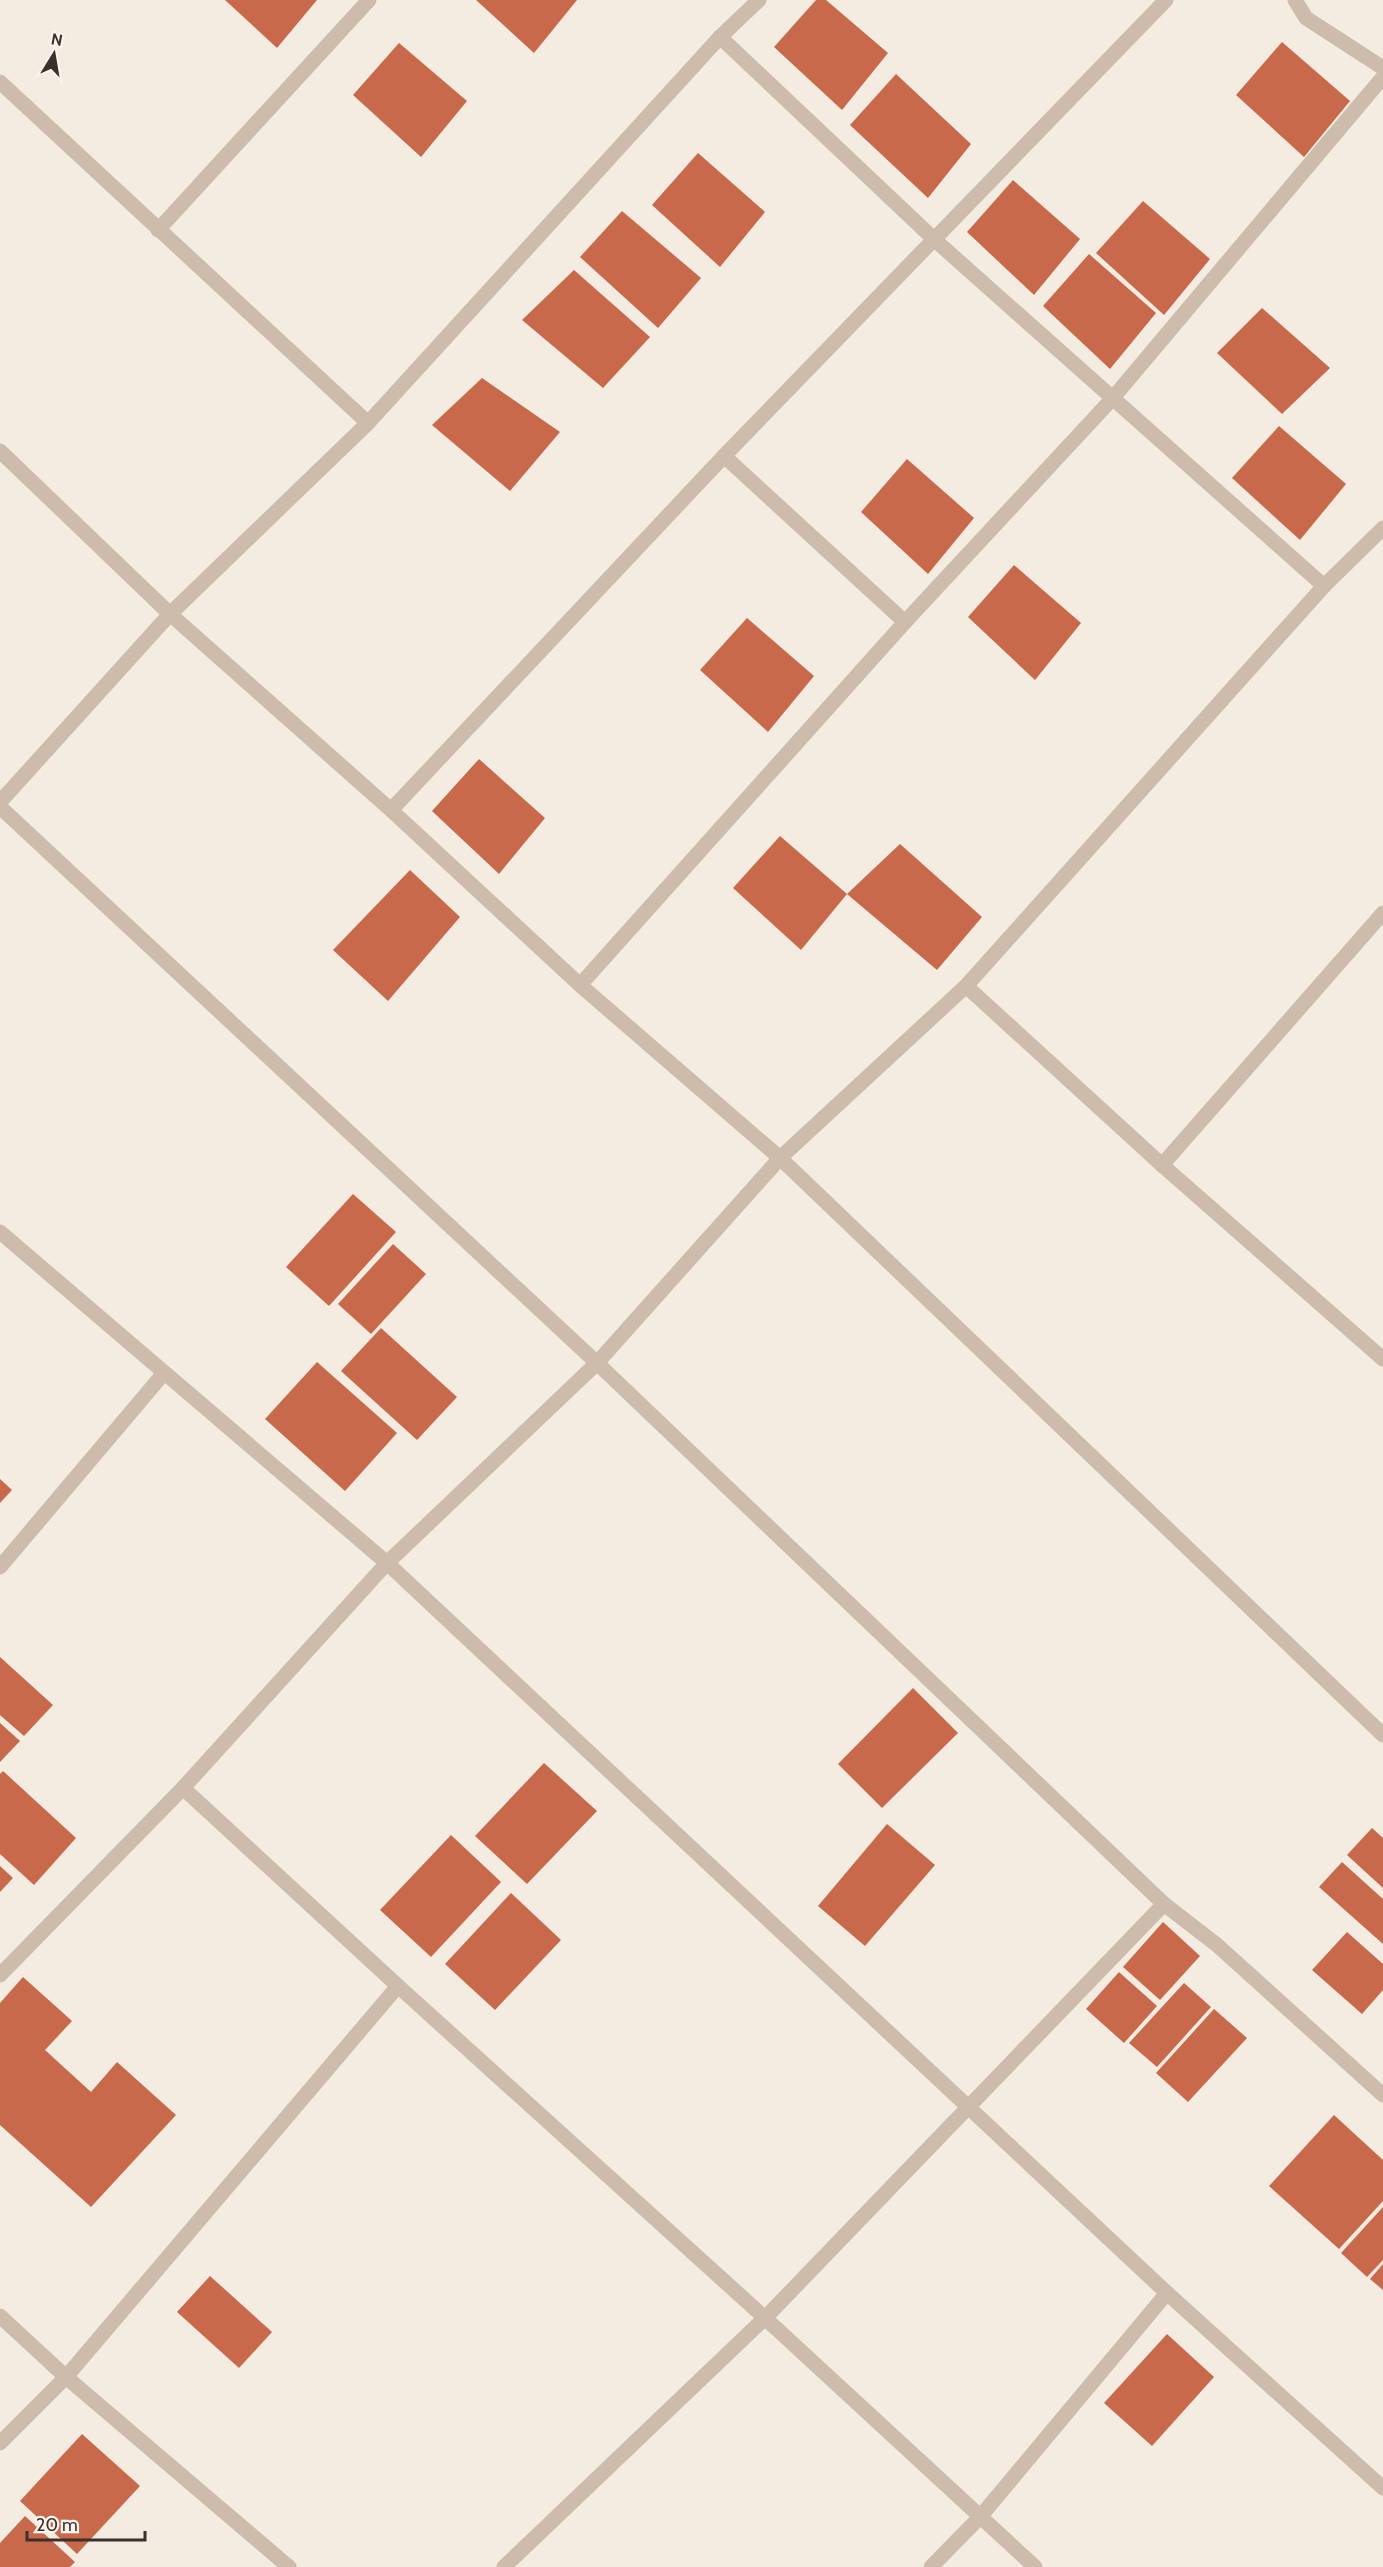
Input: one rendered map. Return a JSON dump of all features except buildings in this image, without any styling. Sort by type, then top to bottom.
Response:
[{"type":"street","points":[[158,230],[369,0]]},
{"type":"street","points":[[0,802],[170,614],[368,423],[720,37],[759,0]]},
{"type":"street","points":[[392,810],[724,456],[936,241],[1166,0]]},
{"type":"street","points":[[1295,0],[1306,18],[1383,68]]},
{"type":"street","points":[[720,37],[936,241],[1324,586]]},
{"type":"street","points":[[580,985],[905,622],[1112,399],[1383,77]]},
{"type":"street","points":[[0,82],[368,423]]},
{"type":"street","points":[[0,451],[170,614],[392,810],[580,985],[780,1158],[1383,1735]]},
{"type":"street","points":[[724,456],[905,622]]},
{"type":"street","points":[[0,1975],[183,1788],[387,1563],[597,1363],[780,1158],[966,986],[1324,586],[1383,528]]},
{"type":"street","points":[[0,807],[597,1363],[1164,1904],[1217,1946],[1383,2095]]},
{"type":"street","points":[[1162,1165],[1383,913]]},
{"type":"street","points":[[966,986],[1162,1165],[1383,1359]]},
{"type":"street","points":[[0,1232],[387,1563],[1167,2294],[1383,2488]]},
{"type":"street","points":[[0,1567],[164,1373]]},
{"type":"street","points":[[183,1788],[1035,2567]]},
{"type":"street","points":[[504,2567],[765,2318],[1164,1904]]},
{"type":"street","points":[[0,2443],[66,2377],[398,1986]]},
{"type":"street","points":[[931,2567],[981,2517],[1167,2294]]},
{"type":"street","points":[[0,2316],[66,2377],[289,2567]]}]
